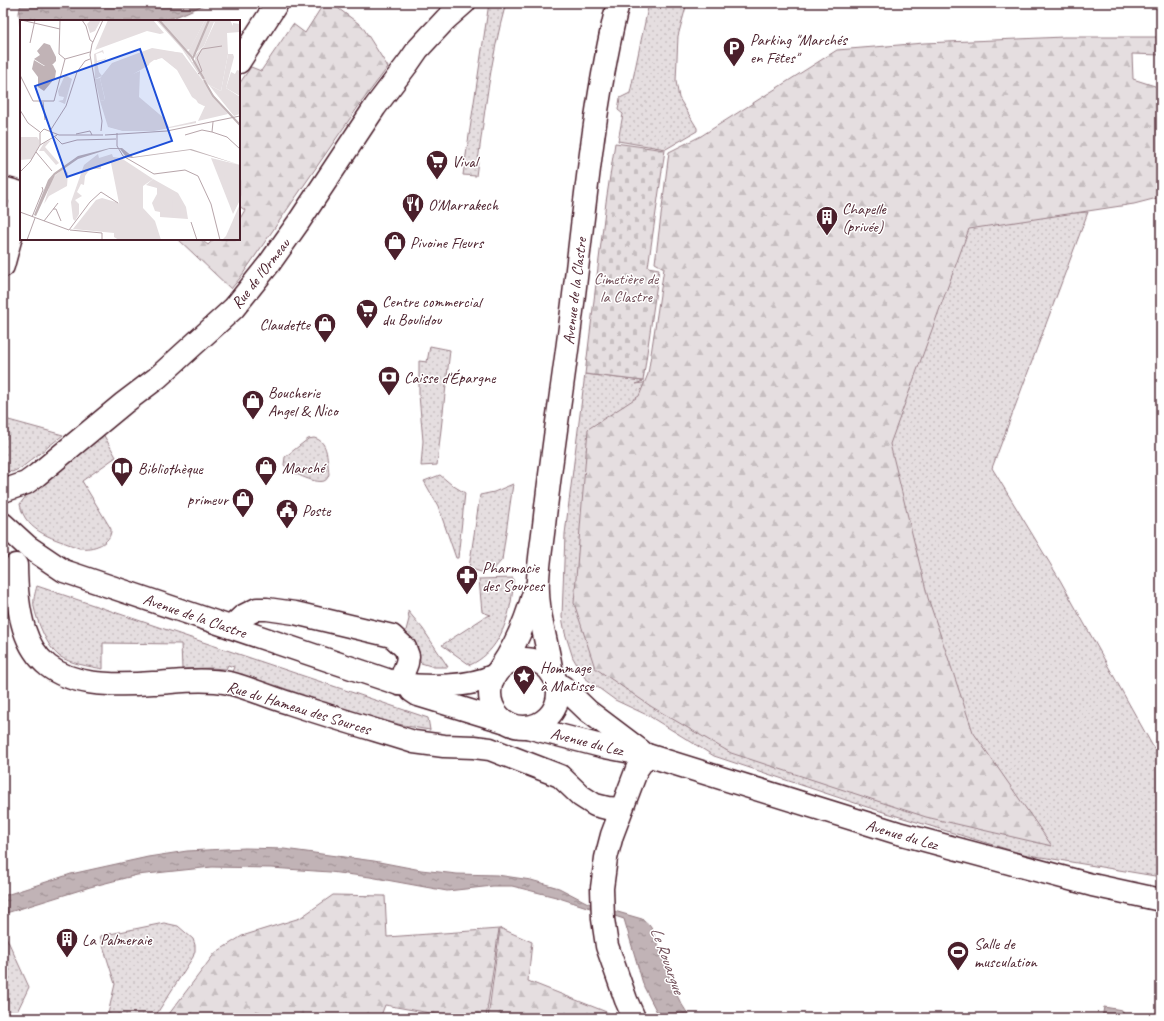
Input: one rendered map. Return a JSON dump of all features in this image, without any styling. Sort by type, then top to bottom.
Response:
[{"type":"street","points":[[240,60],[277,3]]},
{"type":"street","name":"Rue de l'Ormeau","points":[[3,491],[26,483],[37,475],[124,403],[157,378],[234,308],[269,264],[375,107],[408,62],[446,19],[464,3]]},
{"type":"street","name":"Avenue de la Clastre","points":[[399,684],[437,686],[475,682],[486,679],[497,672],[516,644],[538,580],[553,448],[591,155],[611,32],[618,3]]},
{"type":"street","points":[[3,188],[20,193]]},
{"type":"street","points":[[3,266],[20,204]]},
{"type":"street","name":"Avenue de la Clastre","points":[[3,524],[27,546],[64,571],[399,684],[418,695],[503,721]]},
{"type":"street","points":[[10,565],[64,571]]},
{"type":"street","name":"Rue du Hameau des Sources","points":[[10,565],[25,633],[36,655],[52,670],[60,674],[86,682],[103,685],[131,685],[195,681],[228,683],[414,742],[444,746],[490,749],[560,776],[581,796],[594,805],[621,809]]},
{"type":"street","name":"Avenue de la Clastre","points":[[538,580],[544,637],[554,679]]},
{"type":"street","points":[[231,627],[243,616],[257,609],[267,609],[296,613],[392,636],[405,648],[408,656],[399,684]]},
{"type":"street","points":[[525,659],[545,666],[554,679],[558,691],[557,700],[553,711],[542,722],[530,727],[518,727],[503,721],[494,711],[490,700],[490,686],[497,672],[514,660],[525,659]]},
{"type":"street","name":"Avenue du Lez","points":[[554,679],[608,727],[647,755]]},
{"type":"street","name":"Avenue du Lez","points":[[526,727],[647,755],[898,833],[1092,885],[1161,900]]},
{"type":"street","points":[[634,1018],[607,946],[602,910],[603,876],[608,846],[621,809],[637,769],[647,755]]},
{"type":"green space","points":[[324,3],[331,3],[362,26],[388,67],[360,104],[231,289],[179,240],[201,240],[208,245],[213,240],[240,240],[240,218],[245,210],[240,207],[240,83],[251,67],[261,71],[293,24],[305,33]]},
{"type":"green space","points":[[489,3],[506,3],[500,24],[492,67],[476,176],[463,175]]},
{"type":"green space","points":[[649,3],[687,3],[678,36],[676,81],[679,98],[697,128],[697,131],[666,149],[618,141],[623,114],[618,110],[620,98],[630,93]]},
{"type":"green space","points":[[1064,37],[1161,37],[1161,55],[1132,54],[1133,79],[1161,88],[1161,197],[1134,204],[969,229],[890,444],[928,598],[973,732],[1052,846],[926,817],[731,753],[652,707],[595,668],[574,603],[588,429],[639,396],[648,374],[664,268],[655,263],[669,152],[701,136],[837,50],[924,43]]},
{"type":"green space","name":"Cimetière de la Clastre","points":[[615,143],[665,150],[648,267],[659,269],[643,381],[585,374],[606,202]]},
{"type":"green space","points":[[1088,212],[992,468],[1060,580],[1161,761],[1161,877],[1023,854],[867,807],[714,756],[649,716],[615,700],[585,678],[573,658],[565,633],[562,617],[565,534],[585,374],[643,381],[636,384],[714,372],[895,226]]},
{"type":"green space","points":[[430,346],[450,350],[437,465],[421,466],[423,441],[419,395],[419,361],[427,362]]},
{"type":"green space","points":[[5,419],[63,435],[21,468],[12,472],[3,470],[3,424]]},
{"type":"green space","points":[[102,432],[116,457],[82,481],[111,529],[108,539],[100,545],[90,548],[79,548],[43,534],[28,522],[23,514],[20,504],[29,492]]},
{"type":"green space","points":[[314,438],[319,440],[325,447],[329,474],[327,479],[324,481],[315,481],[302,477],[284,465],[285,457],[308,439]]},
{"type":"green space","points":[[440,475],[465,493],[458,558],[456,558],[438,506],[424,481]]},
{"type":"green space","points":[[513,484],[502,560],[493,570],[481,572],[469,568],[480,495],[494,492]]},
{"type":"green space","points":[[513,578],[511,602],[506,621],[498,639],[486,654],[470,665],[442,645],[485,617],[491,615],[482,612],[479,579]]},
{"type":"green space","points":[[37,586],[428,718],[430,730],[354,712],[232,672],[234,667],[228,665],[226,669],[182,669],[181,644],[103,643],[103,669],[69,661],[59,656],[50,647],[40,626],[35,613],[34,604],[34,596]]},
{"type":"green space","points":[[408,611],[423,629],[448,667],[434,667],[421,663],[414,643],[405,634],[409,619]]},
{"type":"green space","points":[[333,895],[385,896],[387,937],[499,929],[486,1018],[458,1018],[385,1005],[380,1018],[279,1018],[256,1011],[248,1018],[166,1018],[215,953],[242,936],[300,918]]},
{"type":"green space","points":[[164,923],[178,926],[193,939],[195,951],[193,957],[154,1018],[107,1018],[115,984],[100,936]]},
{"type":"green space","points":[[500,928],[532,942],[528,981],[609,1013],[611,1018],[488,1018]]},
{"type":"green space","points":[[3,930],[29,987],[14,1018],[3,1018]]},
{"type":"water","points":[[21,3],[208,3],[166,20],[20,20],[20,22],[19,13]]},
{"type":"water","points":[[245,848],[284,849],[374,861],[421,870],[457,874],[497,875],[531,880],[559,888],[590,904],[642,919],[652,929],[675,992],[680,1002],[692,1018],[660,1018],[644,987],[624,919],[556,897],[512,886],[493,886],[447,891],[370,877],[330,872],[271,868],[212,867],[137,875],[90,887],[3,914],[3,896],[71,874],[148,857],[187,851]]},
{"type":"water","points":[[1104,1007],[1122,1010],[1125,1018],[1102,1018]]},
{"type":"place","name":"Parking \"Marchés en Fêtes\"","points":[[734,68]]},
{"type":"place","name":"Vival","points":[[437,180]]},
{"type":"place","name":"O'Marrakech","points":[[413,224]]},
{"type":"place","name":"Chapelle (privée)","points":[[827,236]]},
{"type":"place","name":"Pivoine Fleurs","points":[[395,262]]},
{"type":"place","name":"Centre commercial du Boulidou","points":[[367,330]]},
{"type":"place","name":"Claudette","points":[[325,344]]},
{"type":"place","name":"Caisse d'Épargne","points":[[389,396]]},
{"type":"place","name":"Boucherie Angel & Nico","points":[[253,420]]},
{"type":"place","name":"Marché","points":[[266,486]]},
{"type":"place","name":"Bibliothèque","points":[[122,488]]},
{"type":"place","name":"primeur","points":[[243,518]]},
{"type":"place","name":"Poste","points":[[287,530]]},
{"type":"place","name":"Pharmacie des Sources","points":[[467,596]]},
{"type":"place","name":"Hommage à Matisse","points":[[524,696]]},
{"type":"place","name":"La Palmeraie","points":[[67,958]]},
{"type":"place","name":"Salle de musculation","points":[[958,972]]},
{"type":"water label","name":"Le Rouargue","points":[[668,960]]}]
